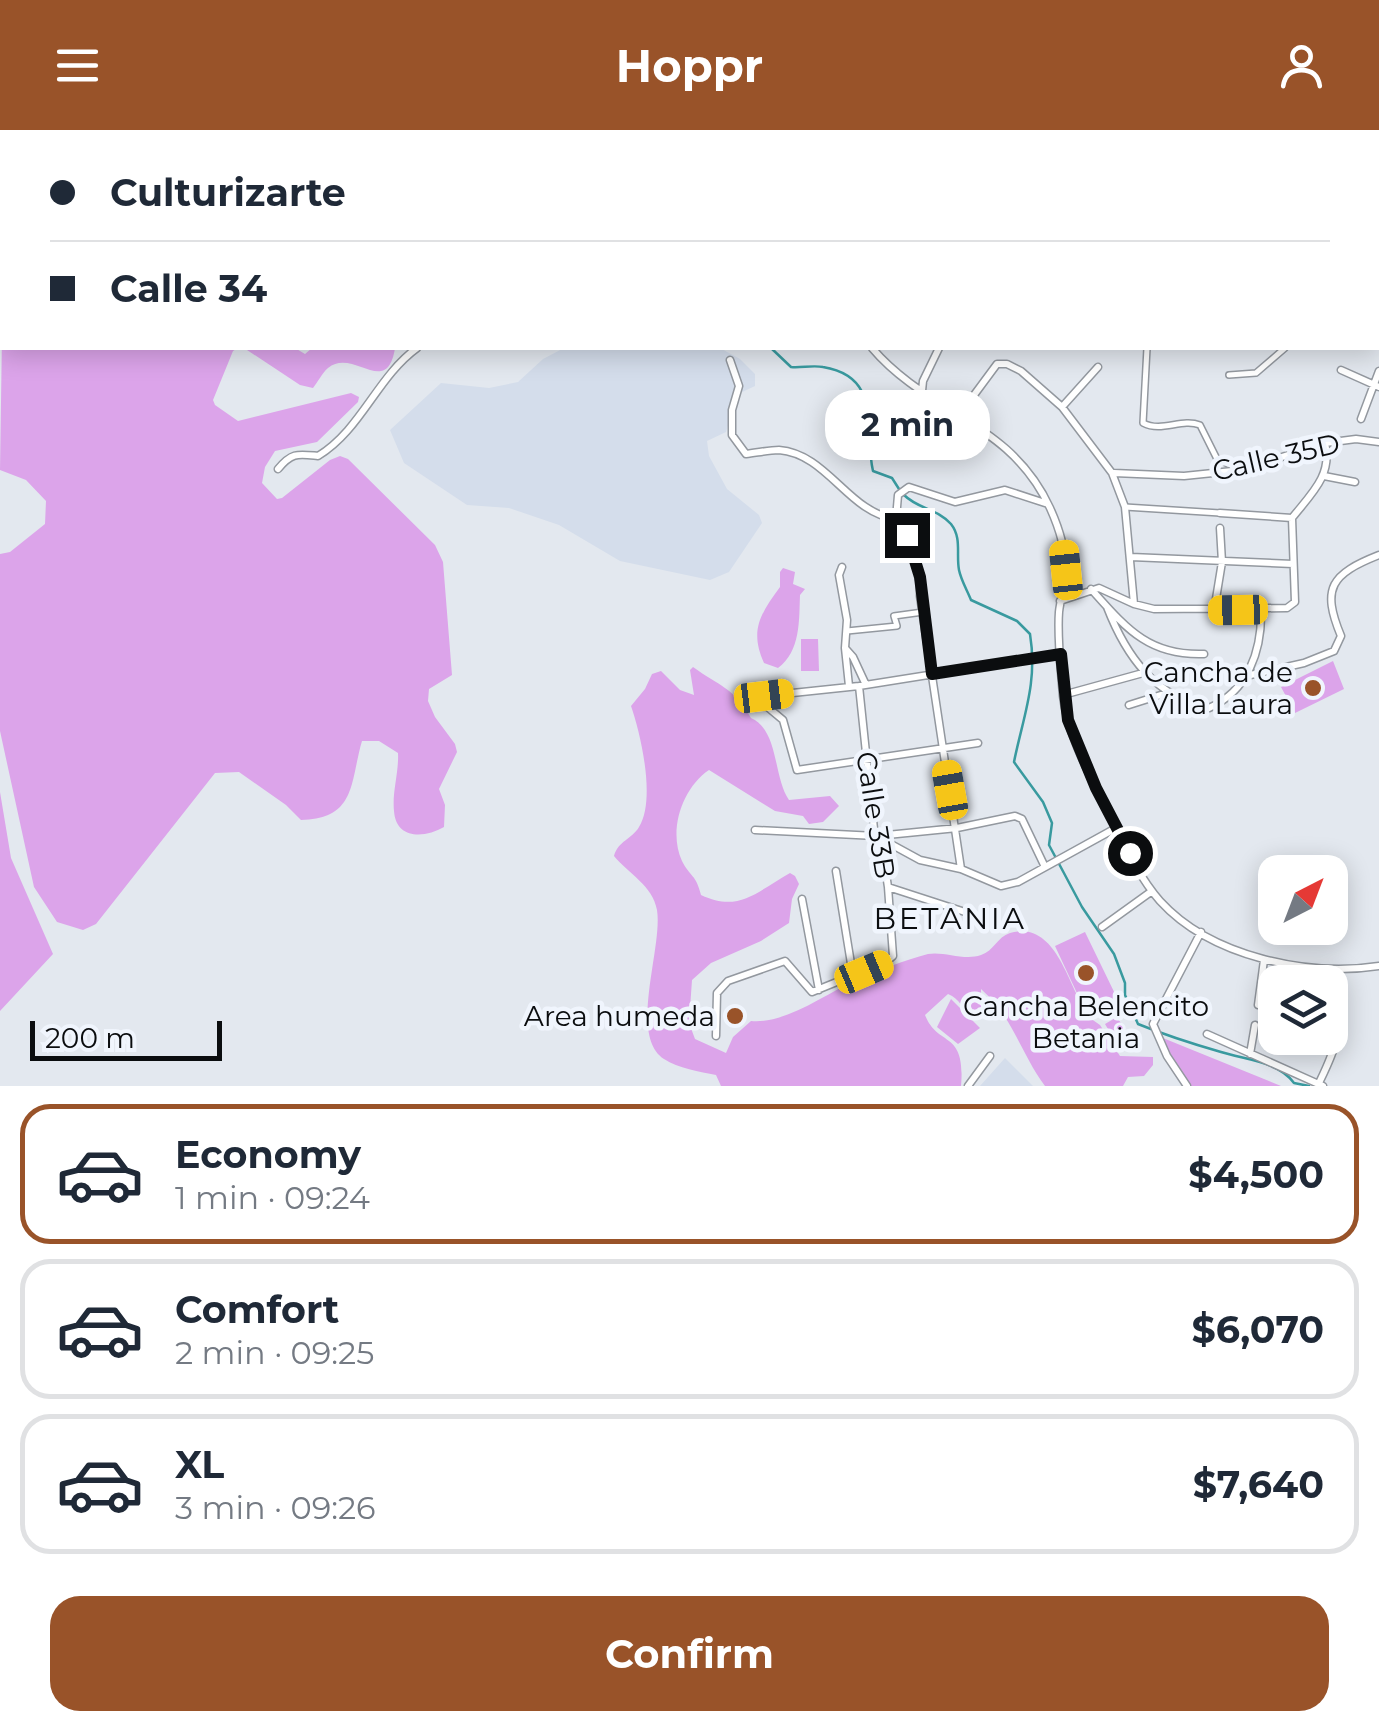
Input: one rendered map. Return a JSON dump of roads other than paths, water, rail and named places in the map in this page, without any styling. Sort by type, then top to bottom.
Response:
[{"type":"street","points":[[278,469],[289,456],[318,456],[326,451],[352,426],[405,356],[414,350]]},
{"type":"street","points":[[874,350],[891,370],[991,434],[1013,455],[1048,504],[1064,549],[1066,570],[1060,601],[1063,695],[1077,742],[1116,828],[1152,891],[1169,910],[1228,947],[1264,960],[1298,965]]},
{"type":"street","points":[[922,392],[937,350]]},
{"type":"street","points":[[1147,350],[1143,423],[1160,428],[1188,422],[1200,424],[1218,458],[1225,465],[1242,470]]},
{"type":"street","points":[[1229,375],[1256,373],[1283,350]]},
{"type":"street","points":[[730,360],[739,386],[732,410],[732,435],[746,454],[778,450],[800,456],[820,467],[837,486],[875,514],[896,519]]},
{"type":"street","points":[[960,414],[997,364],[1022,370],[1062,407],[1112,473],[1125,507],[1134,604]]},
{"type":"street","points":[[1062,407],[1098,367]]},
{"type":"street","points":[[1342,370],[1376,385]]},
{"type":"street","points":[[1361,419],[1379,371]]},
{"type":"street","name":"Calle 35D","points":[[1112,473],[1173,476],[1242,470],[1325,443],[1379,442]]},
{"type":"street","points":[[1060,601],[1092,588],[1106,588],[1134,604],[1154,609],[1287,608],[1296,602],[1292,518],[1324,476],[1328,462],[1325,443]]},
{"type":"street","points":[[1324,476],[1355,482]]},
{"type":"street","points":[[960,868],[916,558],[896,519],[898,495],[908,487],[917,488],[955,502],[1004,490],[1048,504]]},
{"type":"street","points":[[1125,507],[1292,518]]},
{"type":"street","points":[[1214,611],[1222,562],[1220,528]]},
{"type":"street","points":[[1246,676],[1304,663],[1334,651],[1341,636],[1330,608],[1330,594],[1349,569],[1379,555]]},
{"type":"street","points":[[1131,557],[1293,564]]},
{"type":"street","points":[[842,566],[839,575],[849,686]]},
{"type":"street","points":[[1092,588],[1143,641],[1171,653],[1204,654]]},
{"type":"street","points":[[1108,607],[1143,673],[1168,692],[1209,708],[1236,692],[1246,676],[1260,638],[1261,610]]},
{"type":"street","points":[[847,631],[897,626],[894,616],[923,612]]},
{"type":"street","points":[[845,648],[853,656],[863,685]]},
{"type":"street","points":[[978,744],[797,770],[782,720],[760,702],[764,696],[1061,654]]},
{"type":"street","points":[[1063,695],[1143,673]]},
{"type":"street","name":"Calle 33B","points":[[854,976],[886,962],[893,956],[894,945],[866,762],[863,685]]},
{"type":"street","points":[[1129,705],[1168,692]]},
{"type":"street","points":[[755,830],[876,836],[957,828],[1015,816],[1022,819],[1051,863]]},
{"type":"street","points":[[876,836],[920,860],[960,868],[1001,886],[1018,882],[1116,828]]},
{"type":"street","points":[[716,1036],[717,993],[728,981],[785,961],[808,992],[854,976],[836,872]]},
{"type":"street","points":[[888,888],[965,912]]},
{"type":"street","points":[[1102,928],[1152,891]]},
{"type":"street","points":[[802,899],[819,990]]},
{"type":"street","points":[[1187,1086],[1156,1035],[1154,1017],[1201,932]]},
{"type":"street","points":[[1263,965],[1264,960]]},
{"type":"street","points":[[1348,969],[1379,966]]},
{"type":"street","points":[[1250,1054],[1255,1024]]},
{"type":"street","points":[[1208,1034],[1321,1085],[1333,1055]]},
{"type":"street","points":[[968,1086],[990,1056]]},
{"type":"waterway","points":[[773,350],[791,367],[823,367],[855,381],[867,407],[873,471],[892,478],[899,489]]},
{"type":"waterway","points":[[904,495],[951,524],[958,540],[960,574],[971,600],[1017,621],[1030,634],[1031,684],[1014,762],[1043,802],[1052,823],[1049,845],[1082,907],[1114,954],[1138,1024],[1270,1066],[1294,1083],[1309,1086]]},
{"type":"place","name":"Cancha de Villa Laura","points":[[1313,688]]},
{"type":"place","name":"Cancha Belencito Betania","points":[[1086,973]]},
{"type":"place","name":"Area humeda","points":[[735,1016]]},
{"type":"district","name":"BETANIA","points":[[950,918]]}]
